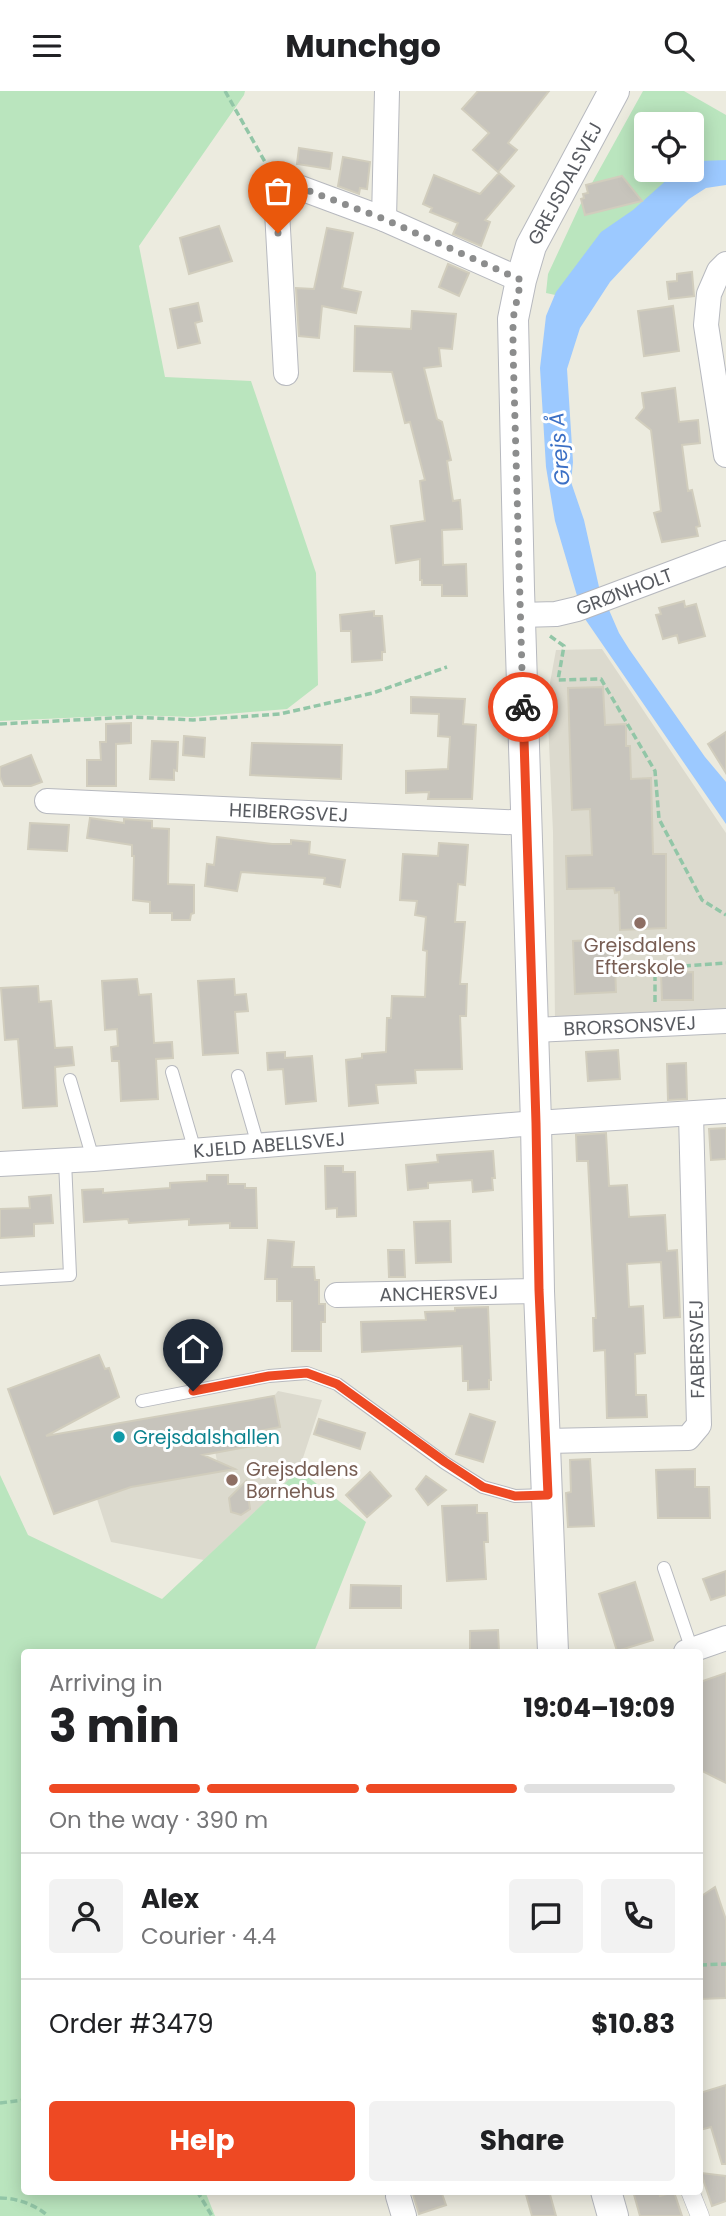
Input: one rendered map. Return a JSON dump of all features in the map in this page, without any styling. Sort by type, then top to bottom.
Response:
[{"type":"street","points":[[384,219],[387,91]]},
{"type":"street","name":"GREJSDALSVEJ","points":[[553,1649],[539,1290],[513,319],[531,246],[614,91]]},
{"type":"street","points":[[286,373],[277,211],[288,183],[384,219],[521,280]]},
{"type":"street","points":[[726,264],[719,271],[709,294],[706,325],[726,455]]},
{"type":"street","name":"GRØNHOLT","points":[[520,615],[556,614],[577,609],[726,553]]},
{"type":"street","name":"HEIBERGSVEJ","points":[[47,801],[528,823]]},
{"type":"street","name":"BRORSONSVEJ","points":[[534,1030],[726,1021]]},
{"type":"street","name":"KJELD ABELLSVEJ","points":[[0,1164],[726,1111]]},
{"type":"street","name":"FABERSVEJ","points":[[546,1441],[688,1438],[699,1425],[691,1114]]},
{"type":"street","name":"ANCHERSVEJ","points":[[337,1295],[539,1290]]},
{"type":"street","points":[[695,1649],[726,1638]]},
{"type":"street","points":[[607,2195],[613,2216]]},
{"type":"street","points":[[692,2195],[700,2216]]},
{"type":"lane","points":[[172,1072],[195,1151]]},
{"type":"lane","points":[[238,1076],[258,1145]]},
{"type":"lane","points":[[70,1080],[93,1159]]},
{"type":"lane","points":[[0,1279],[70,1275],[65,1161]]},
{"type":"lane","points":[[142,1401],[269,1376],[307,1373],[337,1384],[483,1487],[515,1496],[548,1495]]},
{"type":"lane","points":[[664,1568],[688,1649]]},
{"type":"path","points":[[225,91],[270,171],[288,183]]},
{"type":"path","points":[[520,615],[564,646],[558,680],[601,679],[655,771],[659,819],[689,877],[702,900],[726,915]]},
{"type":"path","points":[[0,724],[131,717],[192,720],[280,714],[373,692],[447,667]]},
{"type":"path","points":[[656,1025],[654,968],[726,963]]},
{"type":"path","points":[[703,1965],[726,1964]]},
{"type":"path","points":[[0,2103],[21,2100]]},
{"type":"path","points":[[199,2195],[212,2216]]},
{"type":"path","points":[[0,2198],[38,2207],[48,2216]]},
{"type":"shaded area","name":"Grejsdalens Efterskole","points":[[602,649],[726,833],[726,1012],[555,1022],[553,832],[547,699],[556,650]]},
{"type":"shaded area","name":"Grejsdalens Børnehus","points":[[278,1391],[322,1400],[299,1470],[204,1560],[111,1542],[97,1499],[131,1487],[219,1472],[207,1408],[274,1396]]},
{"type":"green space","points":[[0,91],[245,91],[139,246],[165,377],[251,381],[316,573],[318,685],[287,709],[192,717],[131,715],[0,721]]},
{"type":"green space","points":[[643,91],[684,91],[726,115],[726,160],[704,165],[704,112],[634,112],[634,182],[676,182],[560,296],[546,293],[548,274],[582,201]]},
{"type":"green space","points":[[299,1470],[366,1522],[315,1649],[21,1649],[21,2195],[207,2195],[215,2216],[0,2216],[0,1475],[28,1535],[162,1599]]},
{"type":"water","name":"Grejs Å","points":[[726,160],[726,185],[706,188],[689,199],[610,282],[580,328],[567,369],[573,462],[571,482],[584,520],[599,587],[629,649],[705,757],[726,782],[726,824],[583,616],[555,521],[546,467],[540,368],[546,316],[556,292],[601,232],[633,210],[664,182],[704,182],[704,161]]},
{"type":"building","points":[[478,91],[549,91],[508,143],[517,150],[498,172],[473,150],[489,133],[462,109]]},
{"type":"building","points":[[299,148],[332,153],[330,169],[297,164]]},
{"type":"building","points":[[343,157],[370,162],[367,189],[360,188],[359,194],[338,186]]},
{"type":"building","points":[[499,173],[514,186],[485,220],[490,222],[481,246],[453,234],[458,223],[430,212],[432,208],[423,204],[434,175],[480,194]]},
{"type":"building","points":[[622,176],[642,201],[585,215],[581,199],[584,198],[583,194],[588,193],[586,185]]},
{"type":"building","points":[[219,226],[232,261],[189,274],[180,238]]},
{"type":"building","points":[[327,228],[353,233],[342,288],[361,292],[356,313],[322,306],[319,338],[299,336],[296,288],[314,289]]},
{"type":"building","points":[[448,264],[469,273],[459,296],[439,287]]},
{"type":"building","points":[[692,272],[694,296],[669,299],[667,282],[677,281],[677,274]]},
{"type":"building","points":[[198,303],[202,321],[195,323],[200,343],[178,348],[170,309]]},
{"type":"building","points":[[673,306],[679,351],[644,356],[638,311]]},
{"type":"building","points":[[412,311],[456,314],[452,349],[439,348],[441,366],[424,368],[451,460],[447,461],[453,501],[460,500],[462,529],[442,530],[443,565],[466,564],[467,596],[442,596],[442,585],[422,585],[420,559],[396,563],[391,526],[425,521],[420,481],[425,480],[410,422],[405,423],[392,372],[354,371],[355,326],[411,329]]},
{"type":"building","points":[[675,388],[679,422],[698,420],[700,443],[682,445],[688,491],[692,490],[700,526],[696,527],[698,536],[662,542],[654,513],[661,511],[651,430],[636,418],[644,408],[642,393]]},
{"type":"building","points":[[684,601],[685,607],[696,604],[705,636],[679,643],[677,635],[663,639],[656,615],[661,614],[659,608]]},
{"type":"building","points":[[374,611],[374,616],[382,616],[385,652],[382,652],[382,660],[352,662],[351,631],[341,631],[340,615]]},
{"type":"building","points":[[603,687],[605,725],[626,724],[631,779],[651,778],[653,854],[666,854],[666,928],[620,930],[619,892],[615,893],[614,888],[567,889],[566,856],[592,855],[590,809],[572,810],[568,688]]},
{"type":"building","points":[[411,697],[465,699],[463,724],[476,725],[472,799],[428,799],[429,792],[406,793],[406,771],[448,769],[450,737],[438,736],[439,714],[411,713]]},
{"type":"building","points":[[131,723],[131,743],[116,744],[116,786],[87,786],[87,760],[101,760],[100,742],[106,742],[106,724]]},
{"type":"building","points":[[726,732],[726,773],[708,744]]},
{"type":"building","points":[[184,736],[205,738],[204,757],[183,755]]},
{"type":"building","points":[[152,741],[178,742],[174,780],[150,779]]},
{"type":"building","points":[[252,743],[342,745],[341,779],[250,775]]},
{"type":"building","points":[[31,755],[42,782],[31,786],[4,786],[0,767]]},
{"type":"building","points":[[90,818],[124,823],[124,819],[152,821],[152,828],[169,829],[168,884],[194,885],[194,913],[191,914],[190,920],[172,920],[172,913],[150,913],[150,902],[133,900],[132,845],[87,838]]},
{"type":"building","points":[[30,823],[69,825],[67,851],[28,849]]},
{"type":"building","points":[[217,837],[272,844],[291,844],[291,840],[310,842],[309,854],[345,860],[340,887],[324,884],[325,878],[241,872],[237,891],[205,886],[207,864],[214,865]]},
{"type":"building","points":[[439,843],[468,845],[465,885],[458,884],[455,922],[465,922],[460,984],[467,984],[466,1016],[460,1016],[462,1069],[415,1070],[416,1083],[376,1085],[378,1103],[349,1106],[346,1060],[362,1058],[362,1054],[386,1052],[387,1018],[391,1018],[392,996],[425,997],[427,951],[423,950],[426,917],[415,915],[417,901],[400,900],[403,854],[438,856]]},
{"type":"building","points":[[614,939],[616,992],[575,994],[573,941]]},
{"type":"building","points":[[693,972],[693,1000],[662,1000],[661,973]]},
{"type":"building","points":[[137,979],[139,995],[151,994],[154,1043],[172,1042],[173,1058],[156,1059],[158,1099],[121,1101],[119,1061],[112,1061],[111,1047],[118,1046],[117,1029],[105,1030],[102,981]]},
{"type":"building","points":[[234,979],[235,995],[246,994],[248,1011],[235,1012],[238,1053],[203,1055],[198,981]]},
{"type":"building","points":[[38,986],[39,1002],[51,1001],[55,1048],[72,1047],[74,1065],[55,1067],[57,1106],[23,1108],[18,1039],[5,1040],[1,988]]},
{"type":"building","points":[[618,1050],[620,1079],[588,1081],[586,1052]]},
{"type":"building","points":[[285,1052],[285,1058],[312,1056],[316,1101],[286,1104],[283,1069],[268,1070],[267,1053]]},
{"type":"building","points":[[686,1063],[687,1099],[668,1100],[667,1064]]},
{"type":"building","points":[[726,1128],[726,1159],[711,1160],[709,1129]]},
{"type":"building","points":[[606,1133],[609,1186],[627,1185],[629,1217],[665,1215],[667,1251],[677,1250],[680,1317],[664,1318],[661,1262],[627,1264],[629,1307],[643,1306],[645,1353],[635,1354],[636,1395],[646,1395],[647,1417],[607,1418],[605,1350],[594,1351],[593,1318],[596,1318],[588,1161],[577,1161],[576,1135]]},
{"type":"building","points":[[493,1151],[493,1190],[473,1192],[472,1180],[428,1183],[428,1188],[408,1190],[406,1165],[438,1162],[437,1155]]},
{"type":"building","points":[[325,1166],[343,1166],[343,1172],[355,1172],[356,1216],[337,1217],[337,1208],[326,1209]]},
{"type":"building","points":[[207,1175],[228,1175],[228,1184],[245,1184],[245,1188],[256,1188],[257,1228],[230,1228],[230,1223],[189,1225],[189,1219],[129,1223],[128,1219],[84,1222],[82,1190],[103,1189],[103,1193],[170,1188],[170,1183],[207,1181]]},
{"type":"building","points":[[51,1195],[53,1223],[34,1224],[34,1236],[0,1238],[0,1209],[30,1208],[29,1197]]},
{"type":"building","points":[[450,1221],[451,1262],[416,1263],[414,1222]]},
{"type":"building","points":[[268,1240],[294,1242],[292,1267],[314,1267],[315,1280],[319,1280],[319,1304],[325,1304],[325,1322],[321,1322],[321,1351],[292,1351],[292,1301],[277,1301],[277,1279],[265,1279]]},
{"type":"building","points":[[388,1250],[404,1250],[405,1277],[389,1277]]},
{"type":"building","points":[[488,1307],[491,1380],[489,1389],[468,1390],[468,1381],[463,1381],[462,1346],[362,1352],[361,1322],[426,1320],[425,1312]]},
{"type":"building","name":"Grejsdalshallen","points":[[99,1355],[105,1369],[109,1368],[119,1397],[46,1436],[274,1396],[280,1427],[254,1432],[257,1445],[203,1455],[235,1469],[131,1487],[54,1514],[8,1389]]},
{"type":"building","points":[[470,1414],[495,1422],[483,1462],[456,1454]]},
{"type":"building","points":[[319,1419],[365,1433],[360,1449],[314,1434]]},
{"type":"building","points":[[590,1459],[594,1526],[568,1527],[566,1493],[571,1492],[570,1460]]},
{"type":"building","points":[[695,1469],[695,1487],[709,1487],[710,1518],[658,1518],[656,1470]]},
{"type":"building","points":[[370,1472],[391,1496],[367,1517],[346,1495]]},
{"type":"building","points":[[426,1476],[446,1490],[428,1505],[416,1489]]},
{"type":"building","points":[[246,1481],[250,1509],[241,1515],[231,1512],[229,1498]]},
{"type":"building","points":[[477,1505],[477,1513],[487,1513],[488,1542],[484,1542],[486,1579],[447,1581],[442,1506]]},
{"type":"building","points":[[726,1571],[726,1595],[711,1600],[703,1579]]},
{"type":"building","points":[[635,1582],[653,1640],[616,1649],[599,1594]]},
{"type":"building","points":[[351,1585],[401,1586],[401,1608],[350,1608]]},
{"type":"building","points":[[498,1630],[499,1649],[470,1649],[470,1631]]},
{"type":"building","points":[[726,1673],[726,1783],[703,1772],[703,1681]]},
{"type":"building","points":[[715,1887],[726,1920],[726,1998],[703,1999],[703,1895]]},
{"type":"building","points":[[726,2085],[726,2164],[722,2164],[711,2127],[703,2129],[703,2092]]},
{"type":"building","points":[[703,2173],[726,2176],[726,2201],[712,2206]]},
{"type":"building","points":[[413,2195],[442,2195],[446,2205],[419,2214]]},
{"type":"building","points":[[526,2195],[550,2195],[556,2216],[532,2216]]},
{"type":"building","points":[[634,2195],[675,2195],[682,2216],[640,2216]]},
{"type":"way so far","points":[[278,233],[277,211],[288,183],[384,219],[521,280],[513,319],[513,349],[523,707]]},
{"type":"place","name":"Grejsdalens Efterskole","points":[[640,923]]},
{"type":"place","name":"Grejsdalshallen","points":[[119,1437]]},
{"type":"place","name":"Grejsdalens Børnehus","points":[[232,1480]]},
{"type":"route","points":[[193,1391],[269,1376],[307,1373],[337,1384],[483,1487],[515,1496],[548,1495],[539,1290],[523,707]]}]
